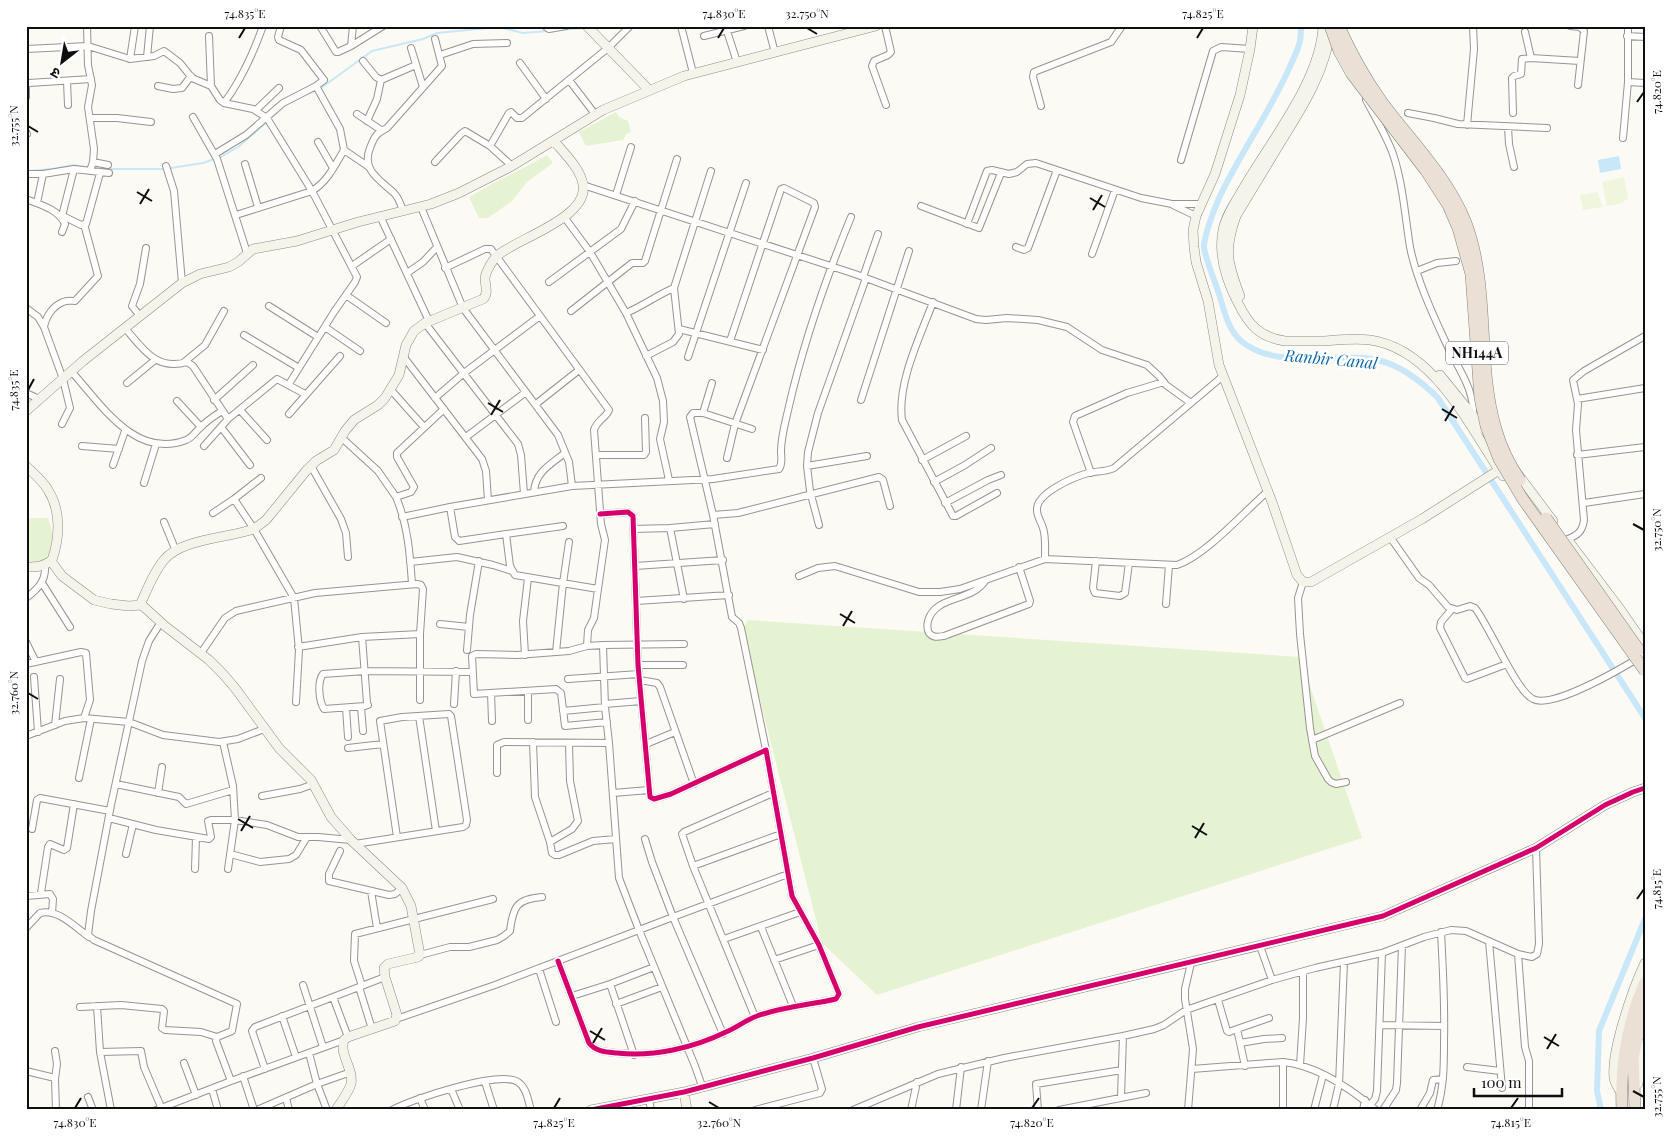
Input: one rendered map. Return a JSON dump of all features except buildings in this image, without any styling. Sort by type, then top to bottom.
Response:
[{"type":"highway","name":"NH144A","points":[[1332,28],[1382,102],[1450,191],[1466,223],[1482,290],[1486,368],[1491,409],[1496,429],[1509,460],[1526,490],[1645,659]]},
{"type":"highway","name":"NH144A","points":[[1332,28],[1339,50],[1351,73],[1426,171],[1448,205],[1460,235],[1470,265],[1480,398],[1486,426],[1499,459],[1522,498],[1644,674]]},
{"type":"highway","points":[[1622,1110],[1623,1054],[1626,1038],[1645,982]]},
{"type":"highway","points":[[1635,1108],[1633,1057],[1645,1005]]},
{"type":"street","points":[[87,26],[87,60],[92,89],[88,108],[94,149],[91,167]]},
{"type":"street","points":[[130,59],[135,26]]},
{"type":"street","points":[[147,57],[150,26]]},
{"type":"street","points":[[224,103],[240,81],[252,57],[263,26]]},
{"type":"street","points":[[216,156],[269,120],[283,104],[318,88],[322,82],[322,76],[301,50],[279,40],[278,37],[282,26]]},
{"type":"street","points":[[320,26],[336,52],[351,46],[383,26]]},
{"type":"street","points":[[351,46],[352,26]]},
{"type":"street","points":[[545,26],[549,29],[566,26]]},
{"type":"street","points":[[490,146],[509,113],[511,112],[521,119],[608,48],[630,26]]},
{"type":"street","points":[[681,26],[693,73]]},
{"type":"street","points":[[704,36],[726,28],[744,26]]},
{"type":"street","points":[[768,26],[775,53]]},
{"type":"street","points":[[26,411],[63,378],[140,316],[182,283],[200,274],[229,267],[238,262],[247,253],[258,248],[290,243],[380,216],[421,207],[475,186],[554,141],[595,114],[693,73],[775,53],[853,29],[876,26]]},
{"type":"street","points":[[884,26],[891,52],[874,61],[872,66],[886,105]]},
{"type":"street","points":[[1041,106],[1032,77],[1034,72],[1111,42],[1122,26]]},
{"type":"street","points":[[1253,26],[1240,95],[1222,157],[1196,216],[1194,230],[1195,255],[1208,301],[1219,365],[1268,491],[1297,575],[1303,582],[1311,582],[1390,537],[1500,470]]},
{"type":"street","points":[[1323,26],[1318,57],[1308,80],[1246,184],[1224,225],[1222,257],[1229,284],[1248,322],[1256,330],[1274,339],[1285,341],[1369,340],[1379,342],[1400,350],[1430,373],[1472,428],[1630,663],[1644,674]]},
{"type":"street","points":[[1467,125],[1474,49],[1473,26]]},
{"type":"street","points":[[1570,26],[1583,29],[1578,86]]},
{"type":"street","points":[[1624,138],[1628,82],[1628,26]]},
{"type":"street","points":[[588,28],[649,90]]},
{"type":"street","points":[[726,28],[737,62]]},
{"type":"street","points":[[1332,28],[1391,150],[1403,197],[1410,247],[1435,320],[1473,400],[1472,428]]},
{"type":"street","points":[[1332,28],[1322,66],[1309,95],[1236,216],[1228,242],[1229,260],[1235,282],[1251,316],[1264,329],[1282,335],[1359,334],[1376,336],[1391,341],[1414,353],[1433,367],[1473,415],[1620,609],[1645,645]]},
{"type":"street","points":[[1525,32],[1531,58]]},
{"type":"street","points":[[209,36],[211,86],[224,103],[256,110],[269,120],[312,191],[356,274],[356,280],[289,384]]},
{"type":"street","points":[[1627,36],[1645,37]]},
{"type":"street","points":[[369,167],[368,151],[374,138],[381,130],[387,128],[442,66],[435,40]]},
{"type":"street","points":[[440,55],[473,44],[508,43]]},
{"type":"street","points":[[26,49],[88,46],[130,59],[154,56],[164,51],[180,63],[195,80],[211,86]]},
{"type":"street","points":[[1181,160],[1213,51],[1221,47],[1250,49]]},
{"type":"street","points":[[411,48],[423,87]]},
{"type":"street","points":[[1513,113],[1512,78],[1521,74],[1522,59],[1580,61]]},
{"type":"street","points":[[363,61],[376,77],[381,80]]},
{"type":"street","points":[[520,63],[546,99]]},
{"type":"street","points":[[381,80],[416,65]]},
{"type":"street","points":[[158,86],[173,89],[182,88],[190,76]]},
{"type":"street","points":[[26,84],[91,79]]},
{"type":"street","points":[[67,80],[68,105]]},
{"type":"street","points":[[367,121],[377,99],[381,80]]},
{"type":"street","points":[[568,80],[595,114]]},
{"type":"street","points":[[1628,82],[1645,83]]},
{"type":"street","points":[[26,88],[26,97]]},
{"type":"street","points":[[256,110],[280,88]]},
{"type":"street","points":[[236,215],[312,191],[325,180],[333,168],[344,150],[340,129],[318,88]]},
{"type":"street","points":[[1408,113],[1455,124],[1547,128]]},
{"type":"street","points":[[357,114],[381,130]]},
{"type":"street","points":[[193,116],[216,156],[247,253]]},
{"type":"street","points":[[90,118],[117,118],[151,122]]},
{"type":"street","points":[[1508,126],[1514,167]]},
{"type":"street","points":[[435,162],[463,132],[468,132],[490,146],[512,166]]},
{"type":"street","points":[[140,605],[165,558],[176,551],[199,542],[254,528],[270,515],[310,466],[334,450],[354,420],[378,405],[391,390],[399,376],[403,356],[414,331],[427,322],[486,297],[486,274],[497,256],[529,236],[565,218],[578,205],[583,194],[584,185],[578,172],[554,141]]},
{"type":"street","points":[[318,142],[333,168]]},
{"type":"street","points":[[616,195],[631,147]]},
{"type":"street","points":[[344,150],[369,167],[375,176],[394,194],[404,211]]},
{"type":"street","points":[[571,311],[632,263],[643,263],[645,261],[678,159]]},
{"type":"street","points":[[967,224],[985,173],[992,170],[1002,173],[1013,173],[1030,163],[1036,163],[1115,190],[1172,204],[1196,216]]},
{"type":"street","points":[[245,164],[258,207]]},
{"type":"street","points":[[26,174],[43,174],[108,165]]},
{"type":"street","points":[[91,167],[100,173],[109,173]]},
{"type":"street","points":[[167,168],[174,191],[182,283]]},
{"type":"street","points":[[62,232],[65,224],[61,215],[74,169]]},
{"type":"street","points":[[1016,247],[1024,250],[1028,248],[1057,170]]},
{"type":"street","points":[[646,356],[675,340],[679,334],[674,288],[711,171]]},
{"type":"street","points":[[84,224],[87,222],[100,173]]},
{"type":"street","points":[[921,206],[980,228],[1002,173]]},
{"type":"street","points":[[37,203],[43,174]]},
{"type":"street","points":[[688,357],[746,183]]},
{"type":"street","points":[[584,185],[695,220],[898,289],[982,320],[999,318],[1038,320],[1067,327],[1102,350],[1147,365],[1164,382],[1191,403]]},
{"type":"street","points":[[727,458],[735,424],[816,205],[784,188],[780,192],[730,341]]},
{"type":"street","points":[[1092,254],[1115,190]]},
{"type":"street","points":[[26,199],[84,224]]},
{"type":"street","points":[[550,282],[621,229],[635,201]]},
{"type":"street","points":[[1172,204],[1202,204]]},
{"type":"street","points":[[421,207],[463,308],[558,435],[568,462],[572,486]]},
{"type":"street","points":[[380,216],[407,273],[427,322],[518,444],[524,494]]},
{"type":"street","points":[[402,516],[450,506],[572,486],[669,480],[705,480],[777,470],[781,467],[782,442],[789,405],[801,360],[831,267],[851,217]]},
{"type":"street","points":[[565,218],[590,252],[626,312],[657,378],[664,401],[660,439],[669,480]]},
{"type":"street","points":[[44,326],[45,319],[50,312],[65,301],[75,300],[98,276],[84,224]]},
{"type":"street","points":[[819,526],[811,494],[807,466],[808,452],[818,413],[878,234]]},
{"type":"street","points":[[352,266],[391,239]]},
{"type":"street","points":[[407,273],[423,262],[437,247]]},
{"type":"street","points":[[140,316],[132,306],[140,284],[146,248]]},
{"type":"street","points":[[445,268],[488,248],[491,249],[609,410],[608,414],[599,420],[595,427],[600,514],[605,540],[595,613],[588,630],[587,646]]},
{"type":"street","points":[[861,400],[909,251]]},
{"type":"street","points":[[1417,271],[1437,263],[1456,261]]},
{"type":"street","points":[[626,312],[642,306],[662,293],[674,288]]},
{"type":"street","points":[[346,295],[386,323]]},
{"type":"street","points":[[933,302],[905,381],[901,404],[902,420],[945,503],[954,516],[997,493]]},
{"type":"street","points":[[269,306],[318,337]]},
{"type":"street","points":[[26,308],[38,317],[44,326],[63,378],[70,408],[62,424]]},
{"type":"street","points":[[182,364],[205,346],[224,311]]},
{"type":"street","points":[[435,398],[464,373],[540,316]]},
{"type":"street","points":[[325,327],[360,351]]},
{"type":"street","points":[[125,328],[155,360],[165,364],[182,364],[187,362],[193,366],[228,420]]},
{"type":"street","points":[[679,328],[762,350]]},
{"type":"street","points":[[244,335],[299,368]]},
{"type":"street","points":[[1552,547],[1576,536],[1583,529],[1584,503],[1577,455],[1576,430],[1578,410],[1572,382],[1574,378],[1645,336]]},
{"type":"street","points":[[289,414],[340,356]]},
{"type":"street","points":[[403,356],[466,436],[485,464],[488,500]]},
{"type":"street","points":[[127,383],[155,360]]},
{"type":"street","points":[[214,400],[253,365]]},
{"type":"street","points":[[536,404],[580,370]]},
{"type":"street","points":[[72,371],[125,431],[146,442],[156,444],[188,440],[222,411]]},
{"type":"street","points":[[1045,559],[1044,529],[1037,515],[1038,501],[1057,488],[1091,473],[1103,472],[1114,468],[1223,376]]},
{"type":"street","points":[[204,446],[220,427],[277,379],[305,394]]},
{"type":"street","points":[[1091,473],[1073,422],[1075,416],[1127,393],[1164,382]]},
{"type":"street","points":[[703,413],[712,383]]},
{"type":"street","points":[[1577,399],[1645,388]]},
{"type":"street","points":[[391,390],[424,427]]},
{"type":"street","points":[[466,436],[526,392]]},
{"type":"street","points":[[26,393],[39,399]]},
{"type":"street","points":[[177,402],[201,427]]},
{"type":"street","points":[[396,498],[412,492],[414,487],[397,457],[397,453],[444,408]]},
{"type":"street","points":[[240,410],[267,440]]},
{"type":"street","points":[[558,961],[591,1046],[601,1051],[646,1055],[686,1046],[723,1034],[755,1017],[793,1006],[836,999],[838,996],[837,987],[819,945],[792,896],[766,750],[741,628],[739,623],[732,617],[723,560],[690,421],[691,414],[703,413],[752,429]]},
{"type":"street","points":[[596,454],[644,455],[646,452],[645,418]]},
{"type":"street","points":[[220,427],[250,465]]},
{"type":"street","points":[[114,465],[125,431]]},
{"type":"street","points":[[922,460],[966,436]]},
{"type":"street","points":[[342,438],[374,467],[388,484],[396,498],[402,516],[412,584]]},
{"type":"street","points":[[144,483],[156,444]]},
{"type":"street","points":[[82,446],[119,449]]},
{"type":"street","points":[[1577,455],[1645,447]]},
{"type":"street","points":[[934,482],[991,448]]},
{"type":"street","points":[[534,492],[535,484],[542,472],[565,454]]},
{"type":"street","points":[[807,466],[867,456]]},
{"type":"street","points":[[26,466],[50,491],[58,527],[55,548],[42,583],[26,598]]},
{"type":"street","points":[[310,466],[341,519],[346,533],[348,557]]},
{"type":"street","points":[[945,503],[988,480],[1001,476]]},
{"type":"street","points":[[713,515],[738,514],[879,477],[883,480],[890,506]]},
{"type":"street","points":[[212,513],[234,500],[260,478]]},
{"type":"street","points":[[799,576],[818,568],[835,566],[919,592],[929,593],[960,588],[985,581],[1045,559],[1169,565],[1183,563],[1212,542],[1268,491]]},
{"type":"street","points":[[1584,503],[1645,494]]},
{"type":"street","points":[[234,500],[254,528],[294,598],[298,647],[296,702]]},
{"type":"street","points":[[450,506],[455,537],[459,541],[563,526]]},
{"type":"street","points":[[600,514],[630,512],[634,516],[638,665],[650,797],[654,799],[694,784],[766,750]]},
{"type":"street","points":[[164,522],[176,551]]},
{"type":"street","points":[[633,529],[715,524]]},
{"type":"street","points":[[670,528],[684,599]]},
{"type":"street","points":[[506,534],[509,563],[512,572]]},
{"type":"street","points":[[1390,537],[1419,578],[1429,585],[1452,609],[1457,610],[1470,606],[1475,608],[1524,692],[1537,701],[1552,700],[1602,680],[1630,663]]},
{"type":"street","points":[[556,652],[569,542]]},
{"type":"street","points":[[410,562],[448,557],[479,562],[512,572],[517,576],[598,589]]},
{"type":"street","points":[[635,566],[723,560]]},
{"type":"street","points":[[1096,561],[1095,593],[1120,596],[1125,593],[1129,563]]},
{"type":"street","points":[[467,650],[479,562]]},
{"type":"street","points":[[26,567],[48,563]]},
{"type":"street","points":[[48,563],[94,600],[129,606],[140,605],[201,653],[235,688],[279,748],[314,784],[326,810],[353,842],[402,888],[408,898],[420,955]]},
{"type":"street","points":[[1166,604],[1169,565]]},
{"type":"street","points":[[985,581],[978,589],[935,608],[928,621],[930,634],[935,637],[944,636],[1029,604],[1030,601],[1019,567]]},
{"type":"street","points":[[525,655],[523,621],[528,578]]},
{"type":"street","points":[[1303,582],[1298,598],[1315,756],[1328,779],[1334,784],[1346,782]]},
{"type":"street","points":[[42,583],[70,627]]},
{"type":"street","points":[[201,653],[225,618],[236,610],[315,593],[412,584],[421,585],[423,589],[420,634],[420,700]]},
{"type":"street","points":[[636,601],[729,595]]},
{"type":"street","points":[[1452,609],[1441,622],[1440,628],[1463,676],[1468,679],[1507,664]]},
{"type":"street","points":[[89,937],[88,929],[110,814],[145,650],[161,622]]},
{"type":"street","points":[[440,624],[469,627]]},
{"type":"street","points":[[298,647],[362,637],[420,634]]},
{"type":"street","points":[[362,637],[365,671],[368,705],[346,708],[323,708],[320,694],[321,675],[365,671],[472,672]]},
{"type":"street","points":[[26,642],[36,662]]},
{"type":"street","points":[[607,722],[567,726],[564,724],[560,692],[558,690],[474,694],[472,658],[474,655],[525,655],[569,651],[587,646],[684,644]]},
{"type":"street","points":[[603,645],[605,705],[610,743],[620,885],[701,1083]]},
{"type":"street","points":[[26,664],[81,652],[86,653],[90,700],[80,778]]},
{"type":"street","points":[[638,665],[683,665]]},
{"type":"street","points":[[454,704],[456,671]]},
{"type":"street","points":[[568,679],[603,676],[639,677],[658,684],[694,784]]},
{"type":"street","points":[[34,677],[38,732]]},
{"type":"street","points":[[55,725],[60,679]]},
{"type":"street","points":[[528,691],[528,720]]},
{"type":"street","points":[[491,693],[492,721]]},
{"type":"street","points":[[563,711],[641,701]]},
{"type":"street","points":[[1312,740],[1400,703]]},
{"type":"street","points":[[361,707],[363,731]]},
{"type":"street","points":[[346,708],[348,737]]},
{"type":"street","points":[[32,829],[38,799],[74,804],[163,832],[211,838],[209,820],[235,820],[266,825],[298,837],[353,842],[397,837],[463,827],[466,825],[467,820],[451,716],[447,714],[381,720],[397,837]]},
{"type":"street","points":[[419,716],[436,831]]},
{"type":"street","points":[[26,736],[73,719],[129,722],[163,735],[223,742],[238,739],[264,728]]},
{"type":"street","points":[[646,744],[675,732]]},
{"type":"street","points":[[223,742],[233,790],[235,820],[228,869]]},
{"type":"street","points":[[497,773],[497,744],[504,742],[610,743]]},
{"type":"street","points":[[533,742],[535,797],[552,852],[555,855],[593,841],[616,839]]},
{"type":"street","points":[[550,842],[572,829],[578,821],[570,780],[569,743]]},
{"type":"street","points":[[348,748],[383,744]]},
{"type":"street","points":[[158,793],[162,766]]},
{"type":"street","points":[[116,784],[179,797],[186,804],[233,790]]},
{"type":"street","points":[[262,796],[300,789],[314,784]]},
{"type":"street","points":[[591,1110],[616,1108],[684,1092],[701,1083],[813,1058],[918,1027],[1383,916],[1536,848],[1605,805],[1645,788]]},
{"type":"street","points":[[613,793],[649,790]]},
{"type":"street","points":[[755,1017],[682,836],[684,832],[773,793]]},
{"type":"street","points":[[41,894],[48,846],[50,844],[64,850],[67,848],[74,804]]},
{"type":"street","points":[[126,854],[133,824]]},
{"type":"street","points":[[693,866],[780,834]]},
{"type":"street","points":[[195,869],[196,837]]},
{"type":"street","points":[[230,854],[260,862],[289,859],[296,855],[307,837]]},
{"type":"street","points":[[645,839],[673,917],[723,1034]]},
{"type":"street","points":[[853,1110],[917,1082],[961,1067],[1123,1036],[1164,1025],[1186,1010],[1272,980],[1382,953],[1442,932],[1466,930],[1518,954],[1532,957],[1538,950],[1536,848]]},
{"type":"street","points":[[340,850],[329,874],[329,881],[393,895],[402,888]]},
{"type":"street","points":[[100,1052],[142,1051],[144,1067],[158,1109],[243,1076],[372,1029],[394,1023],[396,1019],[539,969],[788,874]]},
{"type":"street","points":[[371,891],[377,928]]},
{"type":"street","points":[[26,896],[50,894],[52,896],[52,913]]},
{"type":"street","points":[[396,1019],[396,1012],[385,976],[384,968],[388,964],[450,948],[465,948],[504,936],[510,931],[513,913],[520,903],[530,898],[542,896]]},
{"type":"street","points":[[372,1029],[354,961],[354,936],[358,933],[414,921],[493,899]]},
{"type":"street","points":[[724,939],[800,912]]},
{"type":"street","points":[[26,928],[40,913],[52,913],[89,937],[237,1004],[232,1031],[217,1037],[201,1032],[164,1030],[162,1028],[164,1011],[162,1009],[121,1005],[80,1007]]},
{"type":"street","points":[[761,927],[793,1006]]},
{"type":"street","points":[[1437,1110],[1442,1093],[1443,1079],[1442,932]]},
{"type":"street","points":[[1489,941],[1502,1088]]},
{"type":"street","points":[[774,960],[819,945]]},
{"type":"street","points":[[1260,946],[1272,980]]},
{"type":"street","points":[[1383,1110],[1397,1087],[1402,946]]},
{"type":"street","points":[[1363,1110],[1375,1099],[1377,1091],[1382,953]]},
{"type":"street","points":[[1518,954],[1525,1047],[1529,1061],[1528,1110]]},
{"type":"street","points":[[1333,1110],[1339,1084],[1344,962]]},
{"type":"street","points":[[1188,1110],[1192,1069],[1192,1042],[1186,1010],[1185,989],[1191,963]]},
{"type":"street","points":[[1621,1092],[1616,1086],[1614,1078],[1616,1056],[1638,977],[1645,963]]},
{"type":"street","points":[[572,996],[610,984],[654,966]]},
{"type":"street","points":[[539,969],[556,1022]]},
{"type":"street","points":[[1300,1065],[1303,972]]},
{"type":"street","points":[[265,1069],[252,1030],[255,1027],[385,976]]},
{"type":"street","points":[[610,984],[634,1055]]},
{"type":"street","points":[[302,985],[323,1047]]},
{"type":"street","points":[[616,1004],[662,987]]},
{"type":"street","points":[[333,997],[346,1039],[343,1047],[350,1072],[350,1085],[336,1110]]},
{"type":"street","points":[[1218,1000],[1227,1031],[1237,1030],[1269,1018]]},
{"type":"street","points":[[98,1006],[100,1052],[111,1110]]},
{"type":"street","points":[[282,1016],[296,1057]]},
{"type":"street","points":[[1380,1025],[1444,1026]]},
{"type":"street","points":[[1237,1030],[1245,1066]]},
{"type":"street","points":[[1121,1097],[1123,1036]]},
{"type":"street","points":[[217,1037],[216,1043],[231,1081]]},
{"type":"street","points":[[1240,1043],[1282,1038]]},
{"type":"street","points":[[1635,1108],[1645,1044]]},
{"type":"street","points":[[55,1051],[58,1064],[55,1078],[56,1110]]},
{"type":"street","points":[[310,1053],[317,1084],[327,1110]]},
{"type":"street","points":[[755,1110],[820,1093],[822,1089],[813,1058]]},
{"type":"street","points":[[981,1110],[988,1062]]},
{"type":"street","points":[[1192,1069],[1283,1062],[1300,1065],[1339,1084],[1370,1105]]},
{"type":"street","points":[[1283,1062],[1283,1110]]},
{"type":"street","points":[[184,1063],[196,1095]]},
{"type":"street","points":[[956,1110],[961,1067]]},
{"type":"street","points":[[1467,1067],[1500,1071]]},
{"type":"street","points":[[1038,1110],[1036,1084],[1122,1070]]},
{"type":"street","points":[[26,1071],[55,1078]]},
{"type":"street","points":[[243,1076],[255,1110],[350,1072]]},
{"type":"street","points":[[1314,1110],[1322,1075]]},
{"type":"street","points":[[392,1110],[420,1098],[451,1089],[510,1079],[523,1086],[531,1110]]},
{"type":"street","points":[[1420,1110],[1429,1096],[1433,1080],[1443,1079]]},
{"type":"street","points":[[485,1082],[494,1110]]},
{"type":"street","points":[[911,1110],[917,1082]]},
{"type":"street","points":[[212,1089],[218,1110]]},
{"type":"street","points":[[451,1089],[460,1110]]},
{"type":"street","points":[[684,1092],[687,1110]]},
{"type":"street","points":[[1059,1110],[1121,1097],[1146,1094]]},
{"type":"street","points":[[88,1097],[93,1110]]},
{"type":"street","points":[[286,1098],[289,1110]]},
{"type":"street","points":[[420,1098],[425,1110]]},
{"type":"street","points":[[649,1100],[651,1110]]},
{"type":"green space","points":[[616,112],[619,117],[628,121],[631,132],[626,134],[623,140],[586,146],[579,132]]},
{"type":"green space","points":[[547,155],[553,163],[527,182],[512,201],[488,218],[479,218],[469,197]]},
{"type":"green space","points":[[1624,177],[1628,199],[1619,204],[1607,206],[1602,182]]},
{"type":"green space","points":[[1597,192],[1603,207],[1583,210],[1580,195]]},
{"type":"green space","points":[[48,518],[54,538],[47,559],[26,563],[26,519]]},
{"type":"green space","points":[[748,620],[1300,657],[1362,838],[877,995],[822,943],[742,630]]},
{"type":"water","points":[[1619,156],[1621,169],[1600,173],[1598,160]]},
{"type":"waterway","name":"Ranbir Canal","points":[[1301,26],[1300,43],[1292,63],[1220,196],[1206,236],[1204,247],[1206,256],[1230,326],[1241,341],[1255,350],[1289,358],[1344,357],[1378,360],[1403,370],[1432,392],[1438,398],[1645,718]]},
{"type":"waterway","points":[[321,88],[372,51],[423,39],[437,33],[499,27],[523,33],[547,31]]},
{"type":"waterway","points":[[559,30],[584,28]]},
{"type":"waterway","points":[[302,96],[316,90]]},
{"type":"waterway","points":[[270,119],[279,110]]},
{"type":"waterway","points":[[219,158],[238,147],[267,122]]},
{"type":"waterway","points":[[29,171],[73,165],[99,169],[164,169],[203,163],[214,159]]},
{"type":"waterway","name":"Ranbir Canal","points":[[1601,1110],[1597,1091],[1599,1031],[1645,919]]},
{"type":"cycle path","points":[[558,961],[589,1043],[598,1050],[609,1052],[645,1054],[687,1047],[713,1038],[757,1016],[786,1008],[836,999],[839,994],[819,945],[792,896],[766,750],[671,794],[654,799],[650,797],[638,665],[633,516],[628,512],[600,514]]},
{"type":"cycle path","points":[[591,1110],[684,1092],[813,1058],[918,1027],[1383,916],[1536,848],[1605,805],[1645,788]]}]
